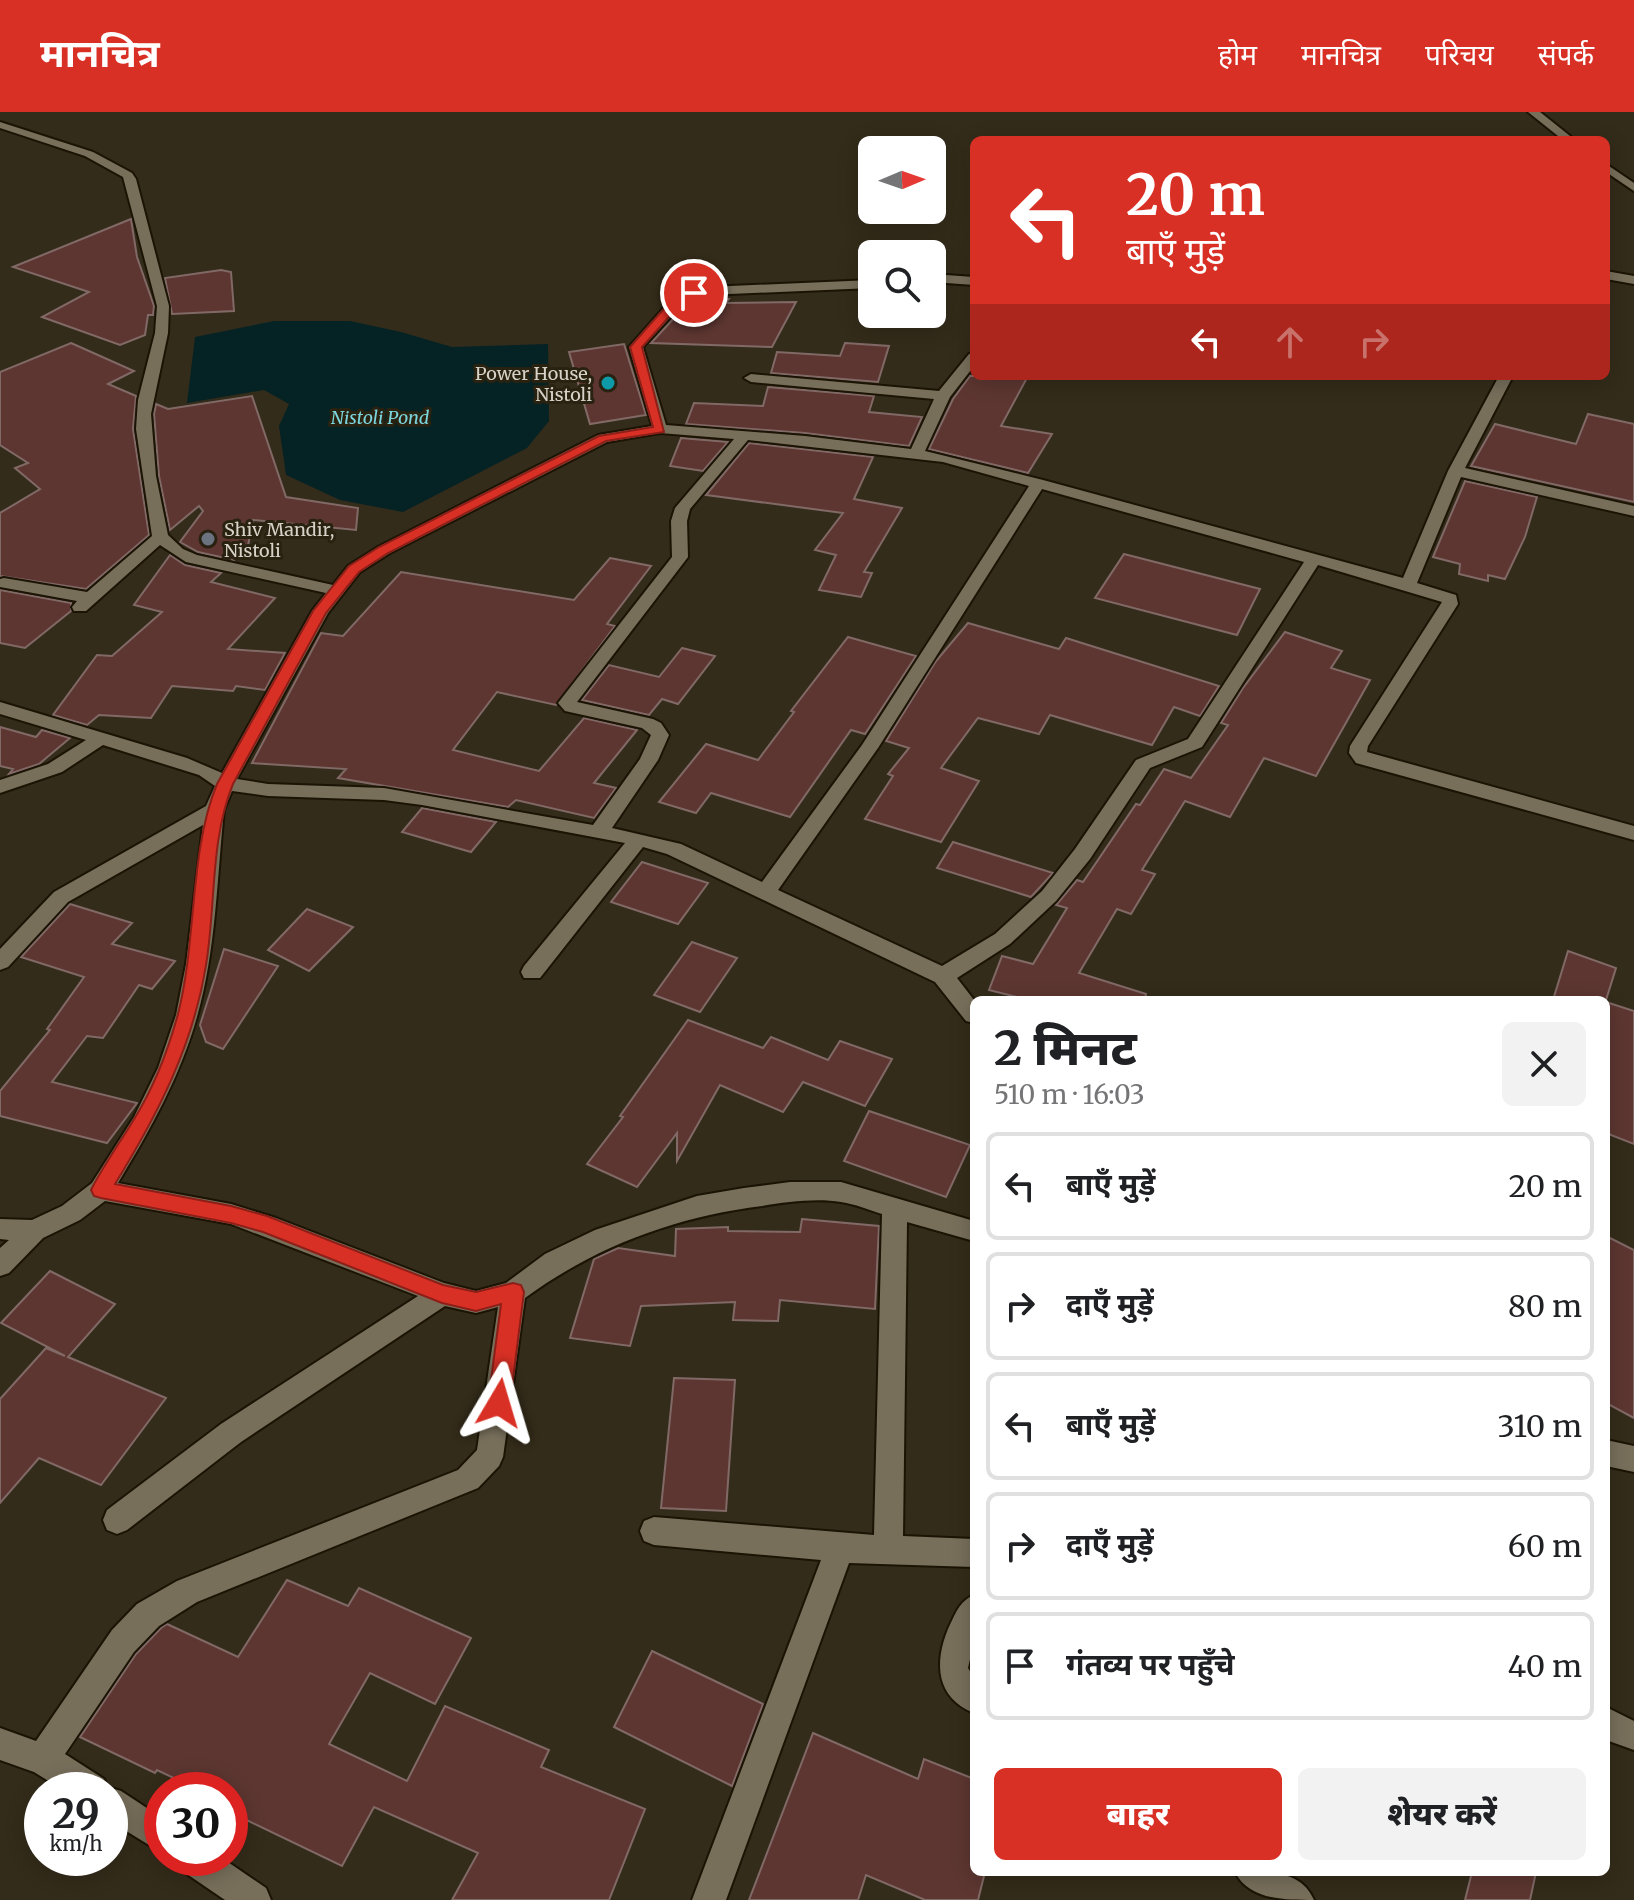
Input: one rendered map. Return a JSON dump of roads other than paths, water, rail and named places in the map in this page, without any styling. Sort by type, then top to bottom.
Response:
[{"type":"street","points":[[1533,112],[1565,136]]},
{"type":"street","points":[[0,125],[89,154],[130,179],[163,306],[164,325],[144,412],[144,431],[160,537],[177,552],[192,559],[335,590]]},
{"type":"street","points":[[1610,170],[1634,188]]},
{"type":"street","points":[[1610,276],[1634,280]]},
{"type":"street","points":[[946,279],[970,281]]},
{"type":"street","points":[[660,429],[636,347],[680,298],[707,291],[858,285]]},
{"type":"street","points":[[917,453],[943,396],[970,362]]},
{"type":"street","points":[[751,378],[943,396]]},
{"type":"street","points":[[1408,585],[1456,471],[1504,380]]},
{"type":"street","points":[[0,1265],[34,1231],[71,1213],[101,1190],[143,1122],[169,1068],[187,1015],[197,964],[214,810],[225,784],[320,611],[335,590],[354,569],[384,550],[589,445],[622,433],[660,429],[805,440],[917,453],[1038,483],[1442,594],[1450,599],[1450,604],[1359,746],[1358,753],[1363,759],[1634,833]]},
{"type":"street","points":[[598,833],[649,760],[660,735],[655,727],[647,723],[571,707],[567,703],[680,557],[679,521],[683,508],[743,437]]},
{"type":"street","points":[[1456,471],[1634,511]]},
{"type":"street","points":[[766,892],[869,748],[1038,483]]},
{"type":"street","points":[[4,583],[85,602],[160,537]]},
{"type":"street","points":[[943,976],[1008,935],[1042,904],[1065,879],[1143,764],[1151,758],[1188,748],[1195,743],[1314,559]]},
{"type":"street","points":[[0,708],[206,771],[225,784],[268,790],[384,794],[422,799],[639,839],[674,849],[943,976],[970,1010]]},
{"type":"street","points":[[0,787],[55,768],[100,739]]},
{"type":"street","points":[[0,962],[61,897],[214,810]]},
{"type":"street","points":[[532,972],[639,839]]},
{"type":"street","points":[[101,1190],[231,1214],[267,1225],[442,1294],[476,1302],[513,1292],[554,1262],[604,1237],[697,1206],[790,1192],[841,1192],[970,1230]]},
{"type":"street","points":[[888,1550],[895,1206]]},
{"type":"street","points":[[0,1229],[34,1231]]},
{"type":"street","points":[[43,1759],[123,1641],[148,1615],[187,1591],[468,1479],[489,1457],[513,1292]]},
{"type":"street","points":[[117,1520],[231,1433],[317,1373],[442,1294]]},
{"type":"street","points":[[1610,1454],[1634,1459]]},
{"type":"street","points":[[654,1531],[840,1548],[970,1553]]},
{"type":"street","points":[[709,1900],[840,1548]]},
{"type":"street","points":[[970,1619],[951,1662],[954,1678],[970,1694]]},
{"type":"street","points":[[0,1744],[43,1759],[64,1772]]},
{"type":"street","points":[[219,1876],[254,1900]]},
{"type":"street","points":[[1258,1876],[1297,1900]]},
{"type":"water","name":"Nistoli Pond","points":[[274,321],[350,321],[452,347],[548,344],[549,421],[527,448],[403,512],[340,500],[286,475],[279,426],[289,404],[264,390],[187,403],[195,337]]},
{"type":"place","name":"Power House, Nistoli","points":[[608,383]]},
{"type":"place","name":"Shiv Mandir, Nistoli","points":[[208,539]]}]
